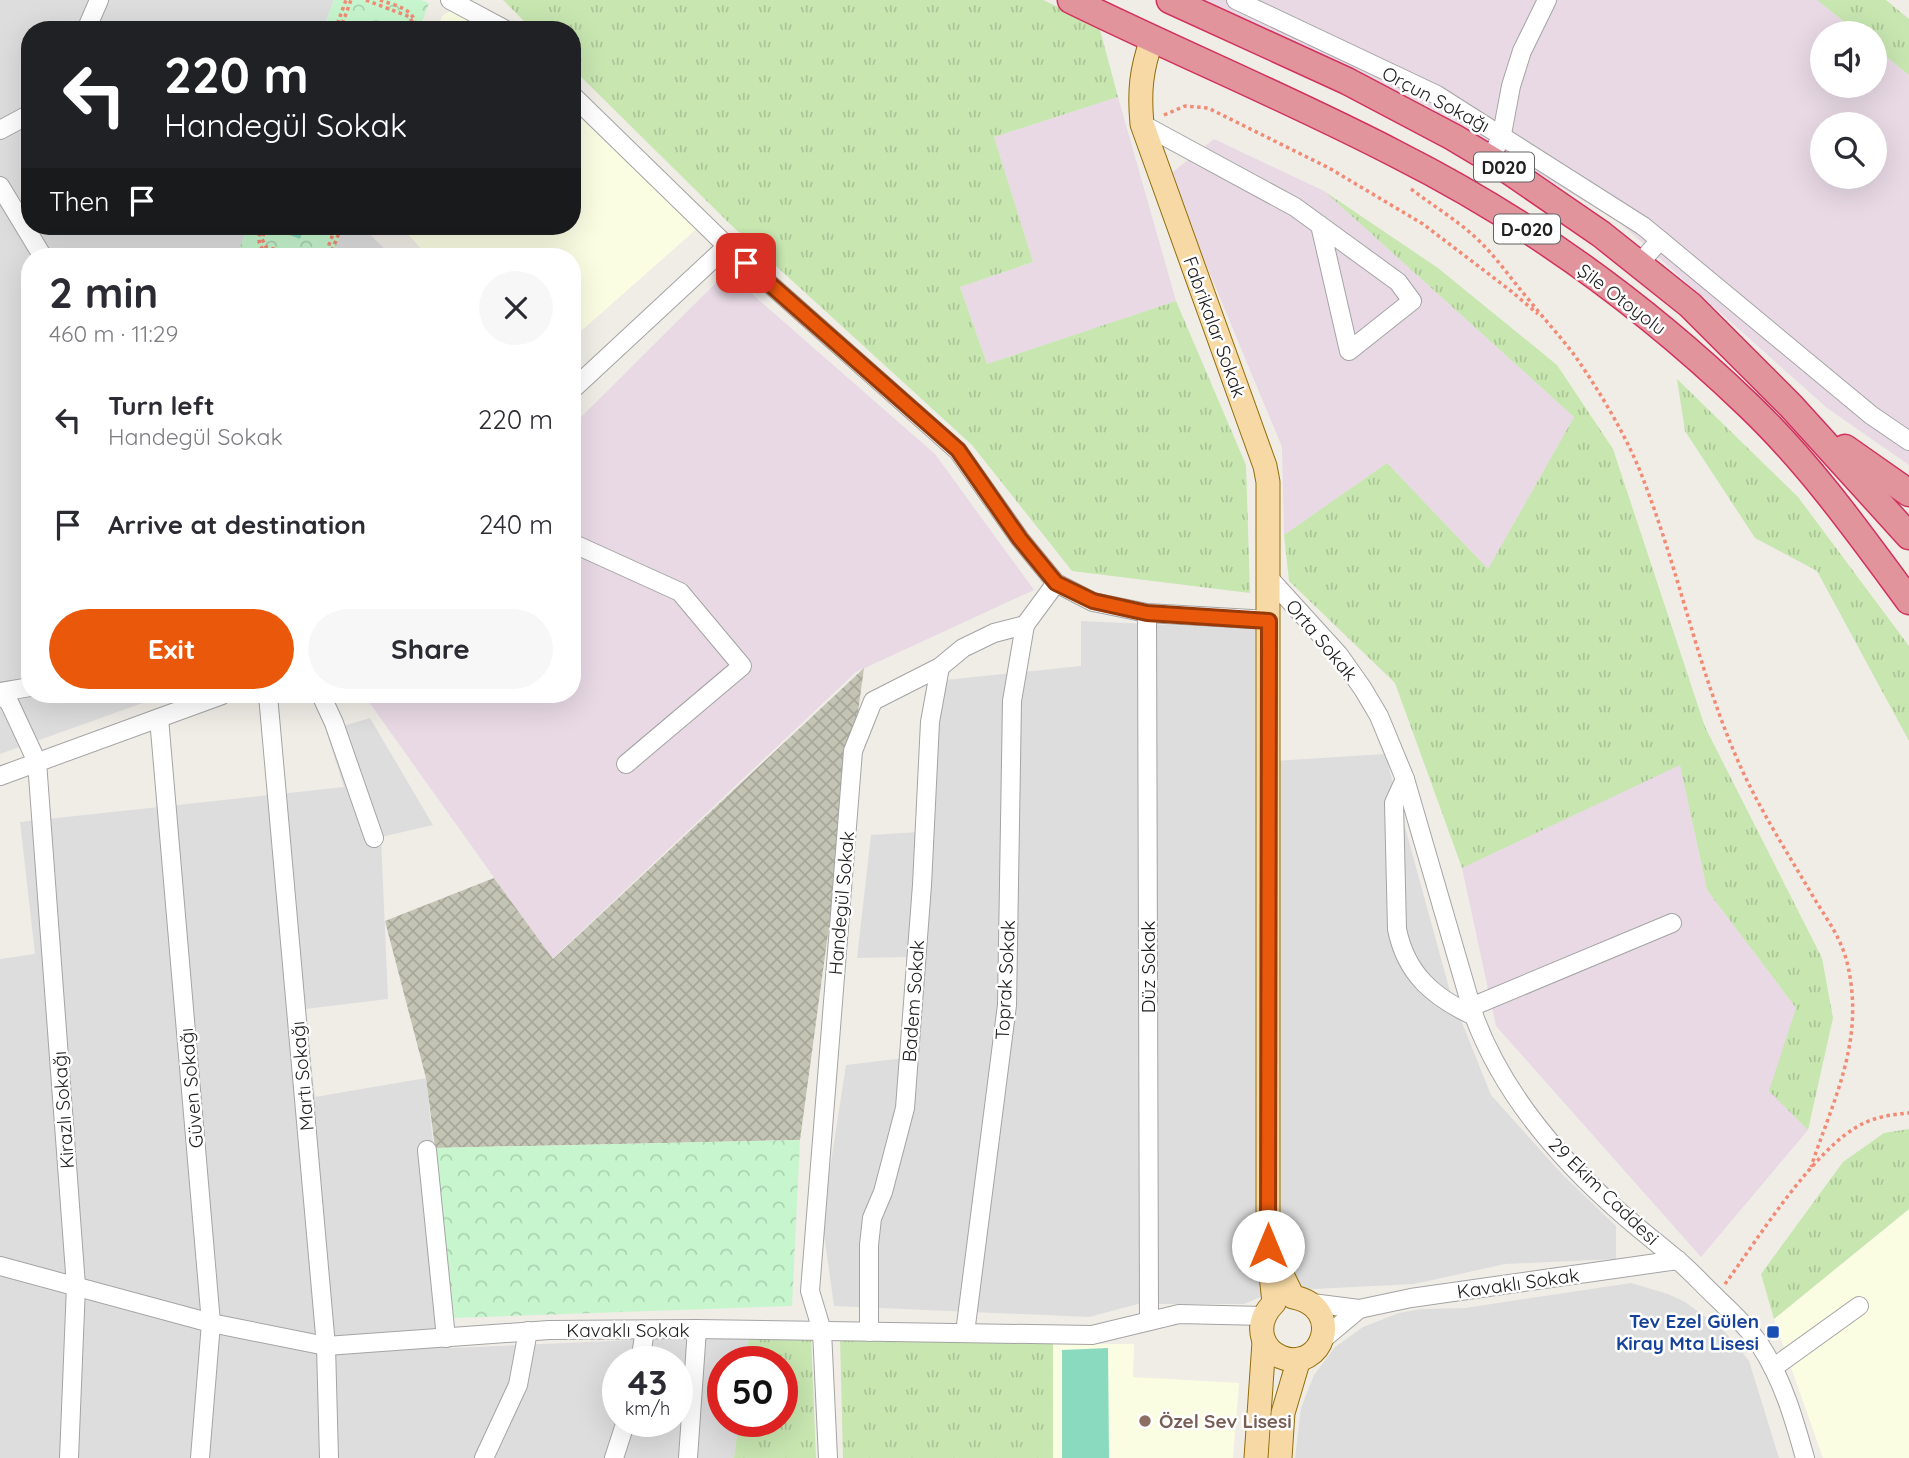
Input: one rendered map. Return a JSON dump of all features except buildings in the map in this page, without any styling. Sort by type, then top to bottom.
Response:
[{"type":"highway","name":"Şile Otoyolu","points":[[1071,0],[1408,160],[1525,228],[1601,281],[1676,339],[1750,407],[1816,479],[1904,586]]},
{"type":"highway","name":"Şile Otoyolu","points":[[1170,0],[1348,81],[1491,159],[1601,234],[1690,305],[1791,406],[1909,536]]},
{"type":"highway","points":[[1791,406],[1909,493]]},
{"type":"main road","name":"Fabrikalar Sokak","points":[[1152,39],[1142,66],[1142,124],[1265,467],[1270,498],[1268,1246],[1286,1305]]},
{"type":"main road","points":[[1256,1458],[1264,1342],[1262,1334],[1286,1305],[1323,1320],[1322,1340],[1309,1356],[1289,1360],[1279,1357],[1264,1342]]},
{"type":"main road","points":[[1280,1458],[1283,1413],[1299,1359]]},
{"type":"street","points":[[90,21],[99,0]]},
{"type":"street","points":[[450,0],[489,21]]},
{"type":"street","name":"Orçun Sokağı","points":[[1236,0],[1437,95],[1643,226],[1871,415],[1909,440]]},
{"type":"street","points":[[1491,159],[1502,134],[1511,86],[1522,51],[1547,0]]},
{"type":"street","points":[[581,103],[727,246],[958,450],[1020,539],[1056,583],[1093,601],[1147,613],[1269,621]]},
{"type":"street","points":[[0,130],[21,119]]},
{"type":"street","points":[[1142,124],[1295,207],[1398,282],[1412,301],[1349,351],[1320,226]]},
{"type":"street","points":[[0,186],[21,221]]},
{"type":"street","points":[[1639,264],[1660,240]]},
{"type":"street","points":[[581,382],[727,246]]},
{"type":"street","points":[[581,547],[680,592],[742,666],[626,764]]},
{"type":"street","name":"Orta Sokak","points":[[1270,579],[1339,655],[1363,689],[1379,716],[1405,779]]},
{"type":"street","points":[[1025,625],[1056,583]]},
{"type":"street","name":"Düz Sokak","points":[[1147,613],[1149,1321]]},
{"type":"street","name":"Handegül Sokak","points":[[828,1458],[822,1331],[810,1291],[853,751],[873,701],[940,667],[963,648],[994,633],[1025,625]]},
{"type":"street","name":"Toprak Sokak","points":[[965,1333],[1007,1004],[1012,701],[1025,625]]},
{"type":"street","name":"Badem Sokak","points":[[869,1332],[869,1245],[872,1218],[883,1192],[905,1108],[922,885],[930,722],[940,667]]},
{"type":"street","points":[[0,693],[21,689]]},
{"type":"street","points":[[0,693],[9,702],[37,762]]},
{"type":"street","points":[[1,772],[37,762],[200,703]]},
{"type":"street","name":"Martı Sokağı","points":[[269,703],[326,1346],[329,1458]]},
{"type":"street","points":[[325,703],[374,838]]},
{"type":"street","name":"Güven Sokağı","points":[[159,718],[211,1323],[200,1458]]},
{"type":"street","name":"Kirazlı Sokağı","points":[[37,762],[76,1286],[69,1458]]},
{"type":"street","points":[[1405,779],[1394,803],[1397,929],[1401,948],[1416,976],[1446,1001],[1472,1011],[1672,923]]},
{"type":"street","name":"29 Ekim Caddesi","points":[[1405,779],[1472,1011],[1491,1056],[1517,1099],[1548,1140],[1621,1213],[1678,1260],[1759,1343],[1782,1385],[1805,1458]]},
{"type":"street","points":[[427,1150],[446,1338]]},
{"type":"street","name":"Kavaklı Sokak","points":[[0,1266],[211,1323],[326,1346],[528,1331],[645,1329],[1092,1335],[1179,1314],[1286,1305],[1359,1309],[1423,1296],[1678,1260]]},
{"type":"street","points":[[1773,1368],[1859,1306]]},
{"type":"street","points":[[1322,1340],[1359,1309]]},
{"type":"street","points":[[642,1346],[645,1329]]},
{"type":"street","points":[[688,1458],[697,1329]]},
{"type":"street","points":[[484,1458],[519,1385],[528,1331]]},
{"type":"street","points":[[614,1458],[621,1437]]},
{"type":"path","points":[[340,21],[346,0]]},
{"type":"path","points":[[342,21],[351,0]]},
{"type":"path","points":[[366,0],[412,21]]},
{"type":"path","points":[[380,0],[412,14],[415,21]]},
{"type":"path","points":[[1142,124],[1185,106],[1208,108],[1329,168],[1423,224],[1511,290],[1547,322]]},
{"type":"path","points":[[1407,186],[1474,236],[1508,271],[1575,357],[1616,423],[1645,482],[1717,709],[1742,769],[1776,834],[1839,936],[1845,953],[1854,1010],[1852,1043],[1846,1072],[1811,1167]]},
{"type":"path","points":[[1715,1297],[1811,1167],[1840,1139],[1861,1124],[1891,1114],[1909,1113]]},
{"type":"shaded area","points":[[0,0],[334,0],[326,21],[21,21],[21,235],[245,235],[241,248],[21,248],[21,703],[143,703],[0,754]]},
{"type":"shaded area","points":[[1205,0],[1817,0],[1843,21],[1810,21],[1810,98],[1887,98],[1887,57],[1909,75],[1909,465],[1827,408],[1620,223],[1426,105]]},
{"type":"shaded area","points":[[456,7],[477,21],[440,21],[442,16]]},
{"type":"shaded area","points":[[1118,97],[1176,301],[987,364],[960,287],[1033,262],[994,137]]},
{"type":"shaded area","points":[[581,113],[701,225],[581,331],[581,248],[421,248],[408,235],[581,235]]},
{"type":"shaded area","points":[[1214,139],[1324,191],[1574,417],[1488,569],[1387,463],[1284,535],[1282,447],[1169,175]]},
{"type":"shaded area","points":[[341,235],[370,235],[384,248],[335,248]]},
{"type":"shaded area","points":[[727,272],[935,454],[1034,590],[856,672],[552,959],[370,703],[581,703],[581,417]]},
{"type":"shaded area","points":[[1081,621],[1260,629],[1256,762],[1385,754],[1451,995],[1491,1095],[1562,1174],[1616,1226],[1616,1259],[1505,1264],[1414,1284],[1275,1291],[1244,1304],[1138,1304],[1089,1317],[834,1306],[822,1220],[846,1065],[905,1058],[908,957],[857,958],[871,835],[919,832],[935,681],[1081,666]]},
{"type":"shaded area","points":[[864,668],[800,1140],[435,1148],[426,1078],[385,921],[494,878],[553,959]]},
{"type":"shaded area","points":[[370,718],[433,825],[381,837],[388,999],[305,1009],[315,1097],[426,1078],[452,1318],[451,1348],[749,1335],[748,1346],[707,1346],[707,1437],[737,1437],[734,1458],[0,1458],[0,959],[35,954],[20,822],[344,787],[326,731]]},
{"type":"shaded area","points":[[1680,764],[1707,890],[1796,1008],[1770,1091],[1808,1130],[1701,1257],[1496,1026],[1462,868]]},
{"type":"shaded area","points":[[1909,1209],[1909,1458],[1823,1458],[1774,1319]]},
{"type":"shaded area","points":[[1631,1283],[1685,1302],[1721,1328],[1736,1344],[1749,1361],[1779,1458],[1295,1458],[1301,1408],[1314,1375],[1335,1347],[1363,1327],[1399,1313],[1421,1309],[1465,1308]]},
{"type":"shaded area","name":"Özel Sev Lisesi","points":[[1053,1344],[1134,1344],[1133,1377],[1239,1383],[1233,1458],[1053,1458]]},
{"type":"green space","points":[[334,0],[421,0],[429,3],[422,21],[326,21]]},
{"type":"green space","points":[[503,0],[1043,0],[1099,26],[1118,97],[994,137],[1033,262],[960,287],[987,364],[1176,301],[1246,465],[1250,593],[1072,571],[972,445],[730,224],[581,77],[581,21],[524,21]]},
{"type":"green space","points":[[1817,0],[1886,0],[1909,19],[1909,75],[1887,57],[1887,21],[1843,21]]},
{"type":"green space","points":[[1324,191],[1438,268],[1557,365],[1613,449],[1705,727],[1822,958],[1833,1018],[1808,1130],[1769,1091],[1796,1008],[1707,890],[1680,765],[1462,868],[1395,683],[1289,581],[1284,535],[1387,463],[1488,569],[1574,417]]},
{"type":"green space","points":[[245,235],[341,235],[335,248],[240,248]]},
{"type":"green space","points":[[1677,379],[1798,497],[1909,646],[1909,741],[1817,571],[1755,538],[1685,431]]},
{"type":"green space","points":[[1909,1129],[1909,1209],[1774,1319],[1761,1274],[1843,1162],[1884,1133]]},
{"type":"green space","points":[[800,1140],[792,1306],[452,1318],[435,1148]]},
{"type":"green space","points":[[749,1335],[811,1335],[816,1458],[734,1458],[737,1437],[798,1437],[798,1346],[748,1346]]},
{"type":"green space","points":[[840,1337],[1053,1344],[1053,1458],[843,1458]]},
{"type":"green space","points":[[1108,1348],[1109,1458],[1062,1458],[1062,1350]]},
{"type":"place","name":"Tev Ezel Gülen Kiray Mta Lisesi","points":[[1773,1332]]},
{"type":"place","name":"Özel Sev Lisesi","points":[[1145,1421]]},
{"type":"route","points":[[746,263],[958,450],[1020,539],[1056,583],[1093,601],[1147,613],[1269,621],[1268,1246]]}]
